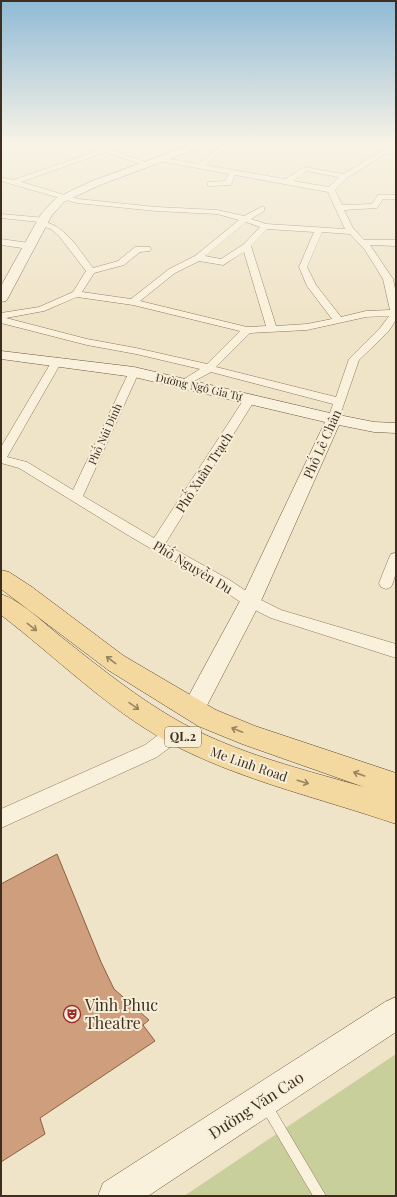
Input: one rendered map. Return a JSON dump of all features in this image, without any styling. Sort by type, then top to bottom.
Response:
[{"type":"main road","name":"Me Linh Road","points":[[1,578],[24,593],[116,663],[207,718],[251,736],[396,786]]},
{"type":"main road","name":"Me Linh Road","points":[[1,603],[116,694],[175,733],[206,749],[239,762],[396,811]]},
{"type":"street","points":[[1,298],[42,222],[53,206],[61,200]]},
{"type":"street","points":[[73,200],[128,207],[217,212],[230,214],[243,220],[265,226],[352,232]]},
{"type":"street","points":[[1,316],[41,309],[76,294],[134,302],[247,330],[307,327],[366,314],[396,313],[388,279],[365,245],[349,229],[335,200]]},
{"type":"street","points":[[339,208],[374,206],[379,200]]},
{"type":"street","points":[[134,302],[172,271],[198,258],[243,220],[261,209]]},
{"type":"street","points":[[1,216],[42,222],[54,227],[62,234],[91,271]]},
{"type":"street","points":[[198,258],[223,262],[248,246],[265,226]]},
{"type":"street","points":[[319,230],[303,267],[312,286],[338,320]]},
{"type":"street","points":[[1,242],[29,246]]},
{"type":"street","points":[[365,245],[396,243]]},
{"type":"street","points":[[365,245],[396,249]]},
{"type":"street","points":[[248,246],[272,329]]},
{"type":"street","points":[[76,294],[91,271],[121,263],[138,249],[147,249]]},
{"type":"street","name":"Phố Lê Chân","points":[[194,710],[250,601],[337,411],[354,359],[384,330],[396,313]]},
{"type":"street","points":[[1,320],[87,342],[136,351],[209,368],[337,411]]},
{"type":"street","points":[[185,383],[209,368],[247,330]]},
{"type":"street","name":"Đường Ngô Gia Tự","points":[[1,355],[134,372],[250,398],[337,411],[374,427],[396,428]]},
{"type":"street","points":[[1,458],[57,361]]},
{"type":"street","name":"Phố Núi Đinh","points":[[76,497],[134,372]]},
{"type":"street","name":"Phố Xuân Trạch","points":[[157,545],[250,398]]},
{"type":"street","name":"Phố Nguyễn Du","points":[[1,458],[23,465],[223,583],[250,601],[276,614],[396,650]]},
{"type":"street","points":[[386,582],[396,558]]},
{"type":"street","points":[[1,819],[151,750],[175,733]]},
{"type":"street","name":"Đường Văn Cao","points":[[116,1196],[396,1014]]},
{"type":"lane","points":[[263,1100],[320,1196]]},
{"type":"green space","points":[[396,1054],[396,1196],[184,1196]]},
{"type":"building","name":"Vinh Phuc Theatre","points":[[57,854],[101,962],[114,989],[149,1020],[143,1025],[155,1041],[40,1118],[45,1134],[1,1162],[1,884]]},
{"type":"place","name":"Vinh Phuc Theatre","points":[[72,1014]]}]
